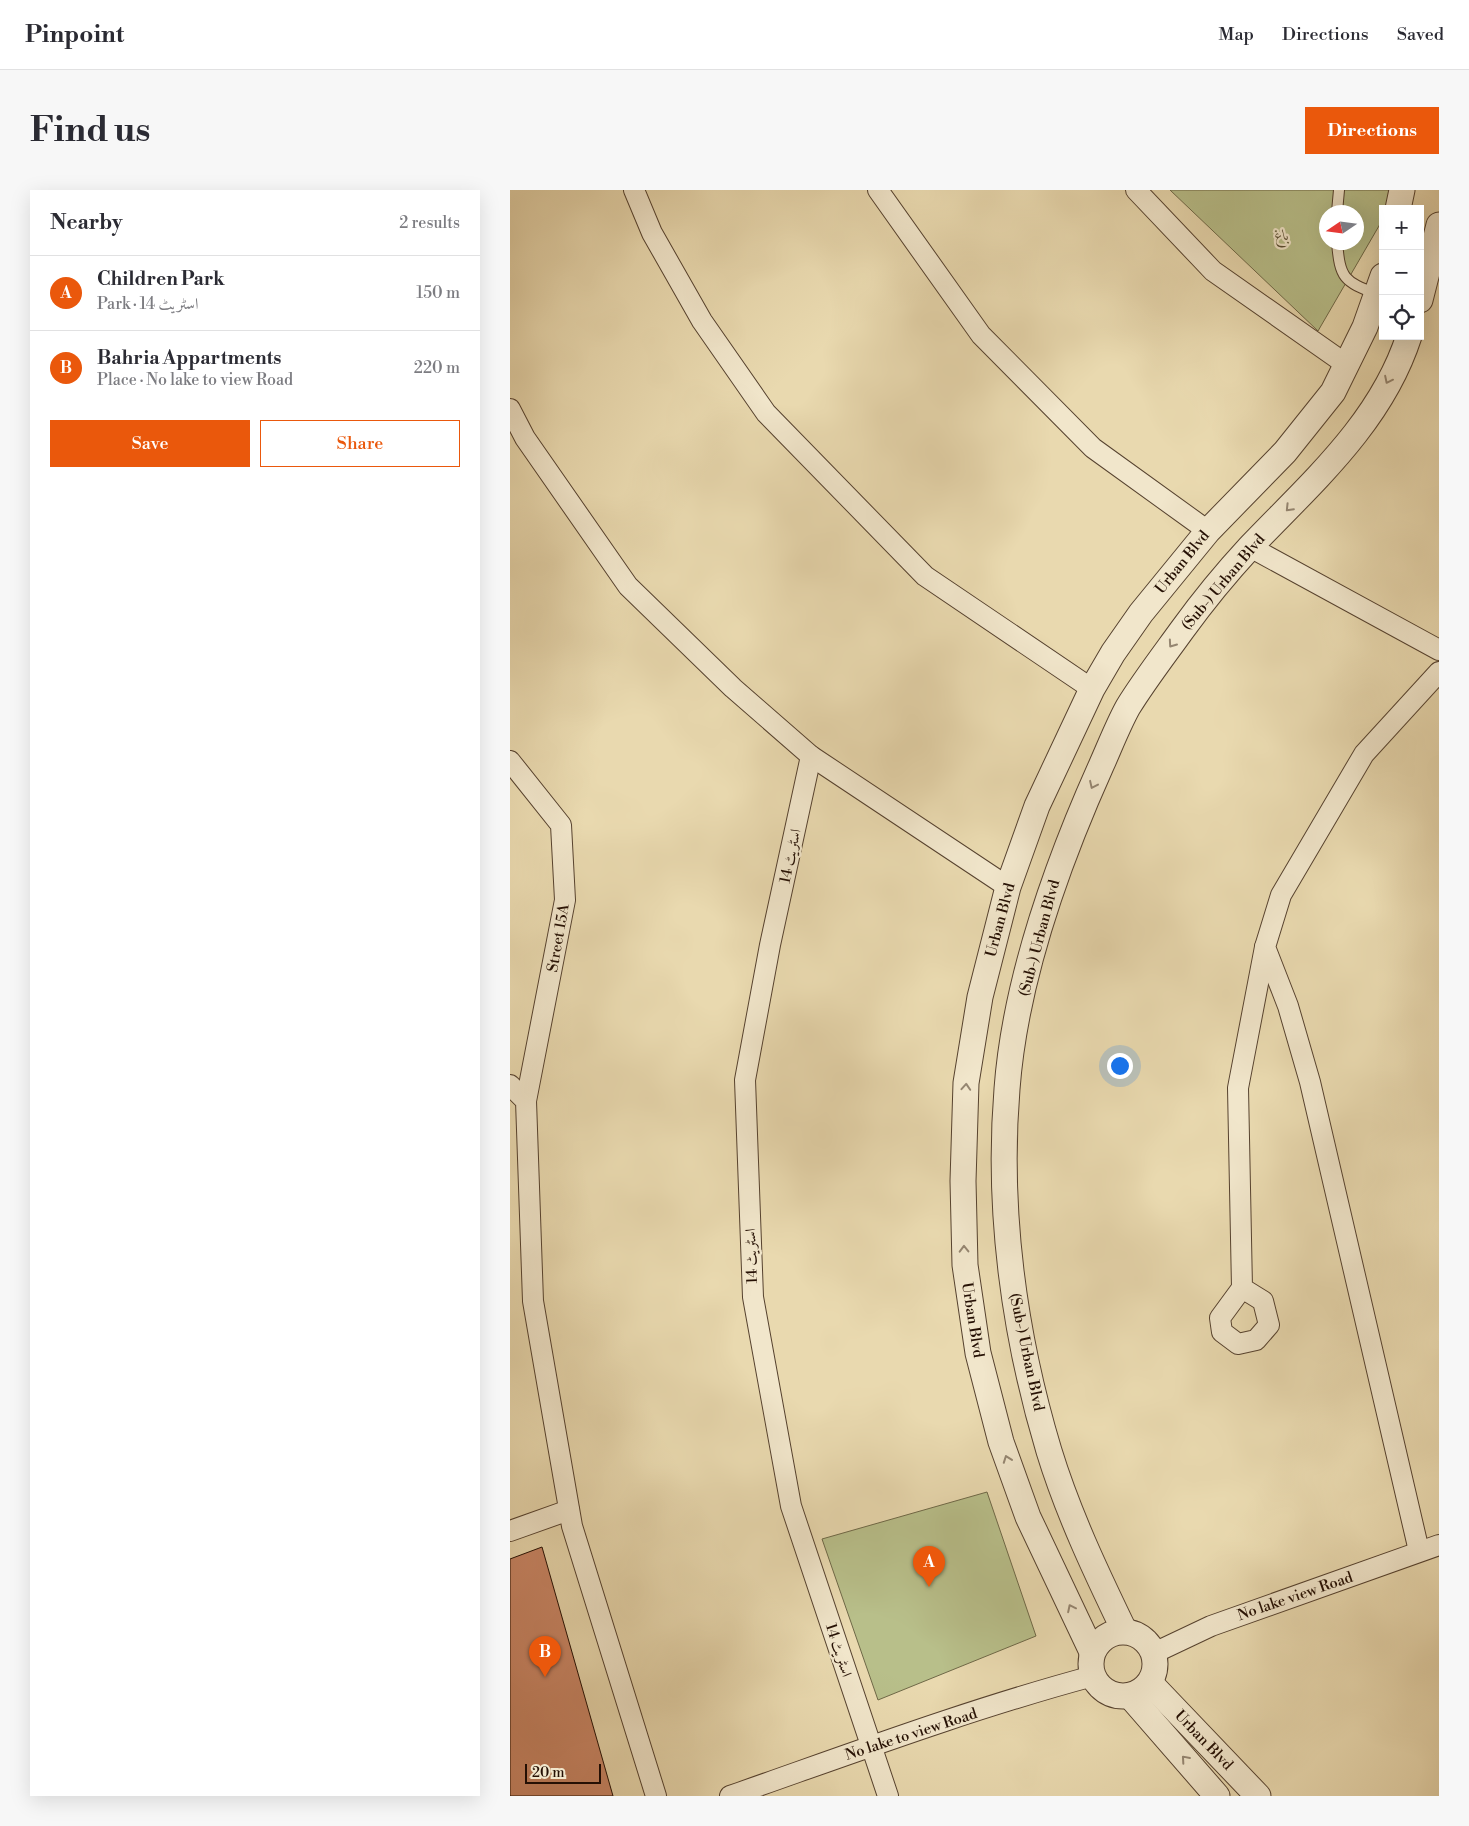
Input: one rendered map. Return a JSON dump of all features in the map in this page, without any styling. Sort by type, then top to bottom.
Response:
[{"type":"street","points":[[634,190],[652,233],[702,321],[766,414],[925,576],[1092,689]]},
{"type":"street","points":[[878,190],[981,335],[1093,448],[1208,531]]},
{"type":"street","points":[[1136,190],[1213,271],[1347,365]]},
{"type":"street","points":[[1399,205],[1402,190]]},
{"type":"street","points":[[1421,295],[1439,225]]},
{"type":"street","name":"Urban Blvd","points":[[1093,1664],[1028,1517],[1001,1442],[978,1353],[964,1265],[963,1181],[966,1083],[980,997],[1008,887],[1037,806],[1092,689],[1113,653],[1141,613],[1208,531],[1285,452],[1333,392],[1365,327],[1379,288]]},
{"type":"street","name":"(Sub-) Urban Blvd","points":[[1124,1630],[1082,1543],[1049,1452],[1018,1324],[1008,1239],[1004,1167],[1007,1086],[1021,1000],[1053,882],[1088,796],[1128,707],[1181,631],[1221,580],[1250,547],[1332,463],[1361,428],[1382,393],[1407,340]]},
{"type":"street","points":[[510,408],[526,438],[628,586],[733,688],[811,756],[1008,887]]},
{"type":"street","points":[[1250,547],[1439,650]]},
{"type":"street","points":[[1242,1288],[1238,1088],[1265,947],[1281,895],[1364,754],[1439,672]]},
{"type":"street","name":"اسٹریٹ 14","points":[[811,756],[770,945],[745,1080],[752,1297],[791,1506],[888,1796]]},
{"type":"street","name":"Street 15A","points":[[510,761],[561,825],[565,900],[526,1101],[533,1301],[572,1526],[656,1796]]},
{"type":"street","points":[[1265,947],[1288,1006],[1310,1082],[1419,1551]]},
{"type":"street","points":[[510,1085],[526,1101]]},
{"type":"street","points":[[510,1531],[569,1510]]},
{"type":"street","name":"No lake view Road","points":[[1154,1653],[1211,1626],[1419,1551],[1439,1546]]},
{"type":"street","points":[[1124,1630],[1142,1637],[1154,1653],[1156,1668],[1140,1690],[1115,1695],[1102,1688],[1093,1664],[1105,1636],[1124,1630]]},
{"type":"street","name":"No lake to view Road","points":[[730,1796],[1053,1687],[1093,1664]]},
{"type":"street","name":"Urban Blvd","points":[[1140,1690],[1217,1796]]},
{"type":"street","name":"Urban Blvd","points":[[1140,1690],[1258,1796]]},
{"type":"lane","points":[[1337,205],[1338,190]]},
{"type":"lane","points":[[1337,250],[1339,265],[1350,283],[1379,285]]},
{"type":"green space","name":"باغ","points":[[1170,190],[1392,190],[1389,205],[1379,205],[1379,226],[1318,331]]},
{"type":"green space","points":[[987,1492],[1036,1636],[878,1700],[822,1539]]},
{"type":"building","points":[[542,1547],[613,1796],[510,1796],[510,1559]]},
{"type":"place","name":"Children Park","points":[[929,1587]]},
{"type":"place","name":"Bahria Appartments","points":[[545,1677]]}]
